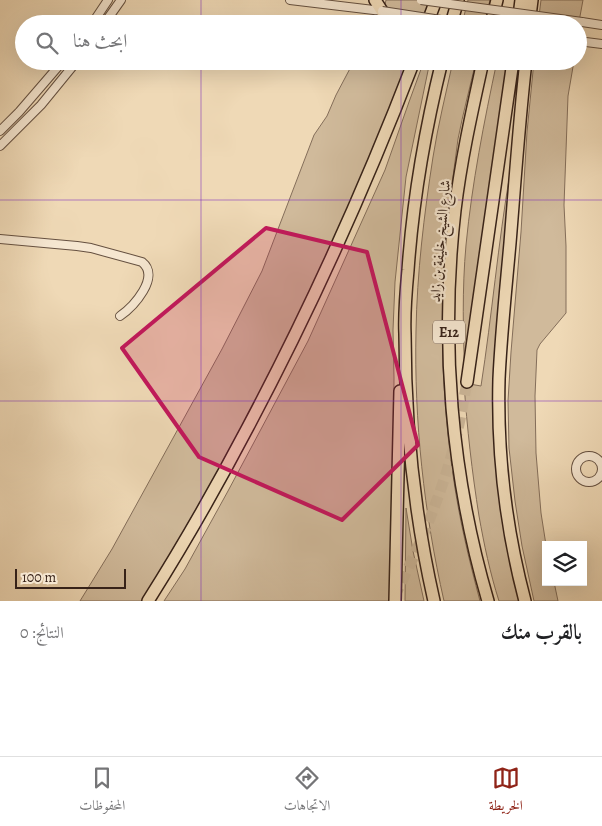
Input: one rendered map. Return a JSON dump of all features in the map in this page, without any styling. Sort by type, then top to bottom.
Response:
[{"type":"highway","points":[[374,0],[382,11]]},
{"type":"highway","points":[[430,15],[436,0]]},
{"type":"highway","points":[[454,15],[458,0]]},
{"type":"highway","points":[[493,15],[497,0]]},
{"type":"highway","points":[[519,15],[521,0]]},
{"type":"highway","points":[[530,15],[532,0]]},
{"type":"highway","points":[[148,601],[213,491],[291,345],[351,215],[410,70]]},
{"type":"highway","name":"شارع الشيخ خليفة بن زايد","points":[[434,601],[422,542],[411,465],[405,334],[408,267],[414,206],[426,133],[440,70]]},
{"type":"highway","name":"شارع الشيخ خليفة بن زايد","points":[[481,70],[467,133],[455,211],[450,285],[449,346],[452,406],[462,486],[488,601]]},
{"type":"highway","points":[[467,382],[512,70]]},
{"type":"highway","points":[[525,70],[499,378],[500,447],[504,497],[512,546],[525,601]]},
{"type":"highway","points":[[396,601],[399,409],[405,334]]},
{"type":"street","points":[[98,15],[108,0]]},
{"type":"street","points":[[110,15],[121,0]]},
{"type":"street","points":[[290,0],[408,15]]},
{"type":"street","points":[[421,0],[531,15]]},
{"type":"street","points":[[587,23],[602,25]]},
{"type":"street","points":[[587,42],[602,44]]},
{"type":"street","points":[[0,131],[55,70]]},
{"type":"street","points":[[0,146],[41,105],[70,70]]},
{"type":"street","points":[[0,239],[91,248],[142,262],[148,272],[144,289],[132,307],[120,316]]},
{"type":"street","points":[[590,456],[599,459],[602,466],[601,475],[595,481],[581,480],[577,474],[576,467],[580,460],[590,456]]},
{"type":"highlighted area","points":[[266,228],[367,252],[418,445],[342,520],[199,457],[122,348]]},
{"type":"shaded area","points":[[386,0],[435,0],[429,15],[383,15]]},
{"type":"shaded area","points":[[468,0],[490,0],[486,15],[464,15]]},
{"type":"shaded area","points":[[541,0],[583,0],[580,15],[539,15]]},
{"type":"shaded area","points":[[349,70],[408,70],[322,268],[263,391],[220,471],[143,601],[80,601],[112,549],[222,349],[262,271],[314,135],[327,116]]},
{"type":"shaded area","points":[[421,70],[428,70],[406,177],[395,282],[393,330],[392,601],[164,601],[185,569],[308,341],[385,170]]},
{"type":"shaded area","points":[[451,70],[474,70],[458,139],[448,220],[442,330],[445,403],[455,491],[480,601],[444,601],[426,501],[419,433],[416,365],[418,288],[427,200],[440,121]]},
{"type":"shaded area","points":[[495,70],[507,70],[465,378],[463,312],[466,245],[479,153]]},
{"type":"shaded area","points":[[533,70],[572,70],[568,96],[564,205],[566,313],[537,350],[535,396],[536,453],[545,541],[542,541],[542,586],[555,586],[558,601],[534,601],[522,546],[509,448],[508,401]]},
{"type":"shaded area","points":[[510,173],[494,382],[520,601],[499,601],[479,516],[470,450],[464,383],[481,386]]},
{"type":"shaded area","points":[[406,508],[413,551],[424,601],[405,601]]},
{"type":"tunnel","points":[[394,597],[435,507],[455,441],[467,382]]}]
